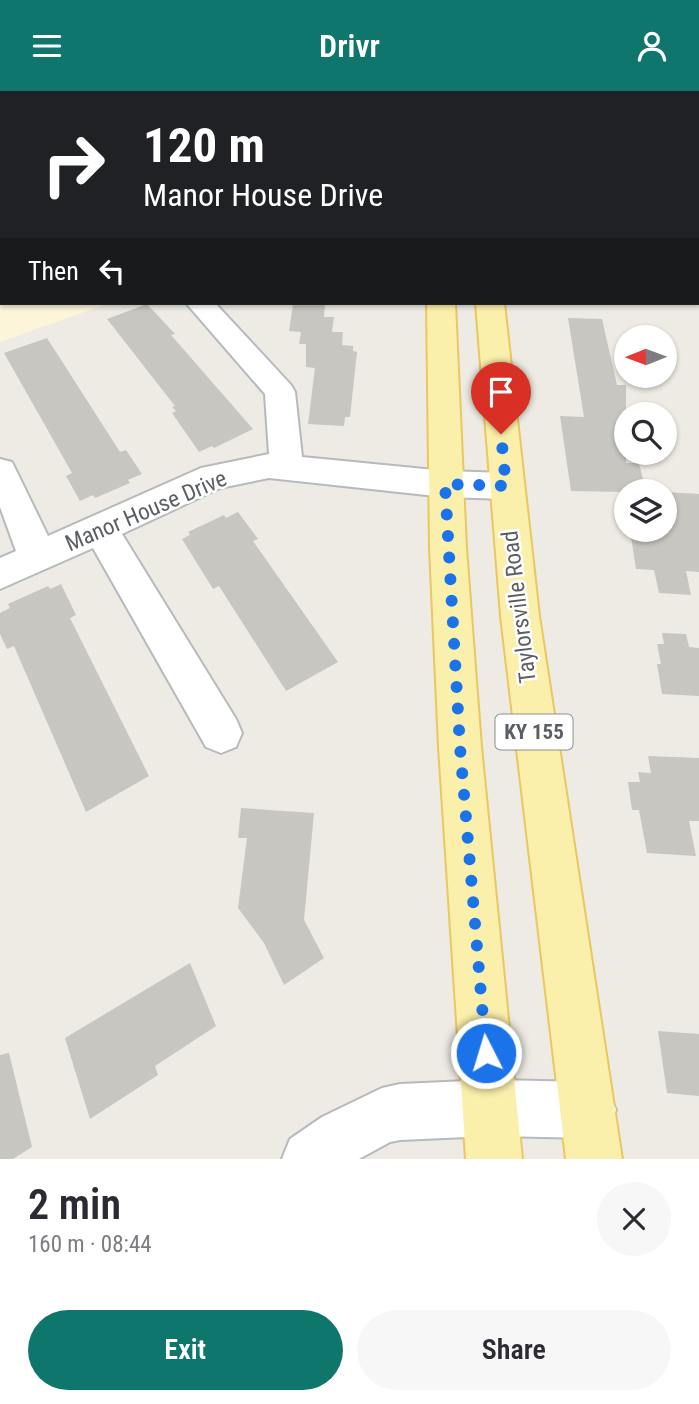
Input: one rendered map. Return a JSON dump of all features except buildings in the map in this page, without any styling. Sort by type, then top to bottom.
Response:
[{"type":"main road","points":[[441,305],[445,484],[460,747],[492,1134]]},
{"type":"main road","name":"Taylorsville Road","points":[[490,305],[506,486],[536,748],[591,1134]]},
{"type":"street","points":[[202,305],[279,392],[286,468]]},
{"type":"street","name":"Manor House Drive","points":[[0,574],[213,477],[269,466],[445,484],[506,486]]},
{"type":"street","points":[[0,471],[8,507],[28,530],[36,558]]},
{"type":"street","points":[[100,529],[221,733]]},
{"type":"street","points":[[310,1159],[342,1137],[382,1116],[400,1112],[492,1134],[591,1134]]},
{"type":"shaded area","points":[[0,305],[104,305],[0,342]]},
{"type":"route","points":[[486,1053],[460,747],[445,484],[506,486],[501,434]]}]
